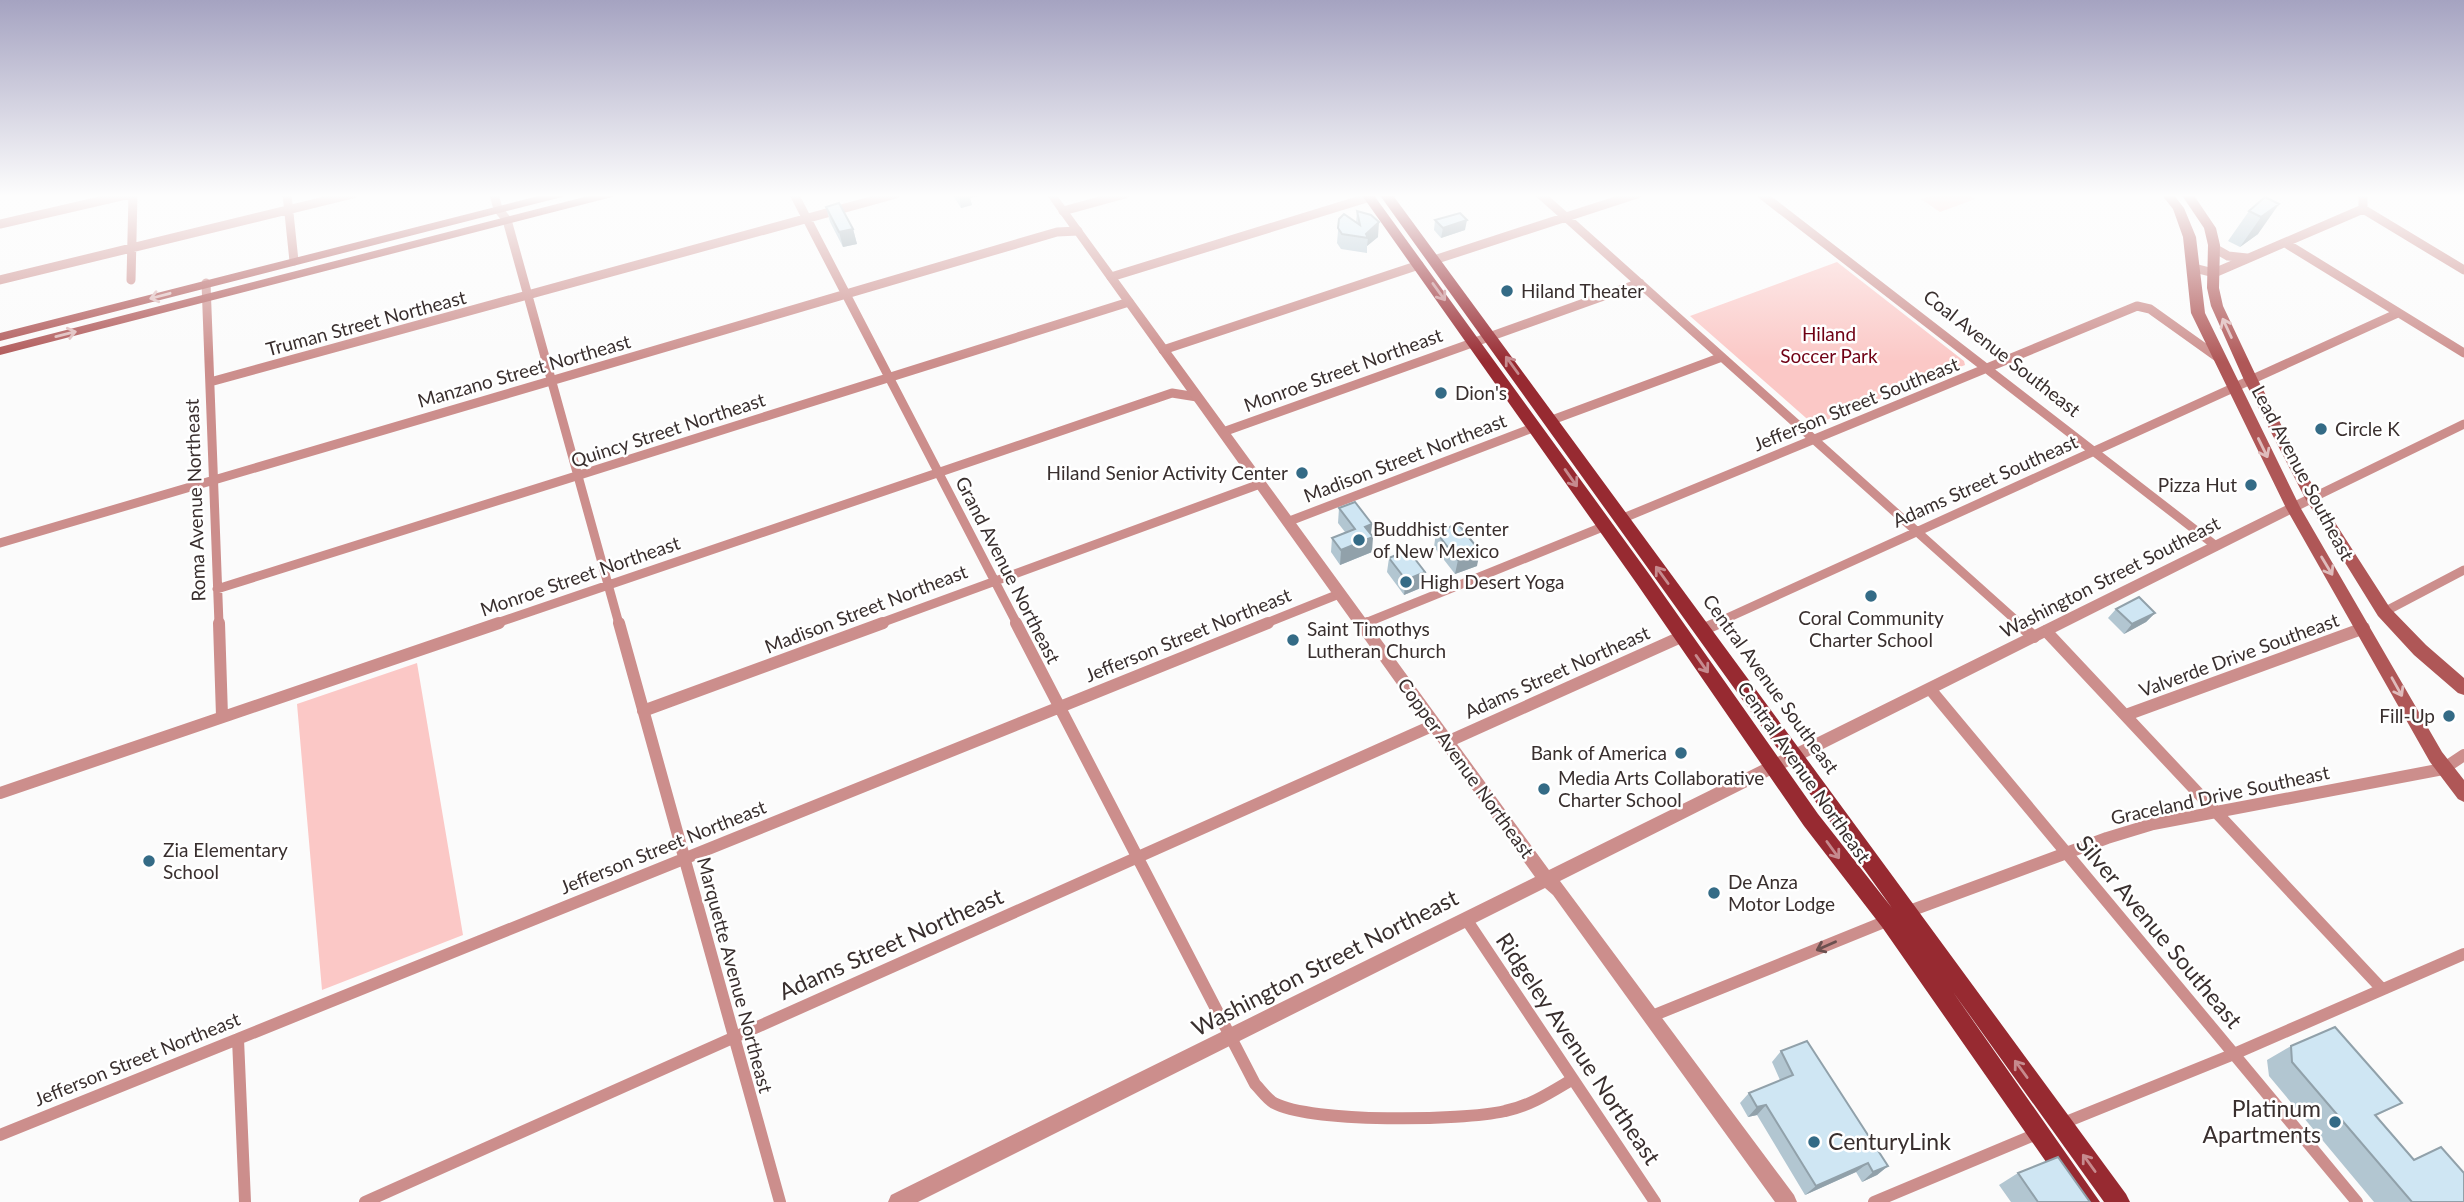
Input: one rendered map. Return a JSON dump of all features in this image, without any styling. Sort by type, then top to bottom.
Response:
[{"type":"main road","points":[[0,351],[294,261],[342,250]]},
{"type":"main road","points":[[0,337],[206,290],[361,250]]},
{"type":"main road","name":"Central Avenue Northeast","points":[[1418,250],[1613,523],[1683,636],[1773,767],[1841,861],[1898,916],[2039,1133],[2088,1202]]},
{"type":"main road","name":"Lead Avenue Southeast","points":[[2192,250],[2193,297],[2203,324],[2293,508],[2443,769],[2464,794]]},
{"type":"main road","name":"Lead Avenue Southeast","points":[[2214,250],[2213,288],[2217,306],[2251,380],[2312,498]]},
{"type":"main road","points":[[2312,498],[2384,612],[2420,650],[2464,688]]},
{"type":"main road","name":"Central Avenue Southeast","points":[[1613,523],[1702,630],[1794,757],[1898,916],[2061,1124],[2118,1202]]},
{"type":"street","points":[[0,280],[122,250]]},
{"type":"street","points":[[131,250],[131,279]]},
{"type":"street","points":[[293,250],[294,261]]},
{"type":"street","name":"Marquette Avenue Northeast","points":[[514,250],[579,476],[780,1202]]},
{"type":"street","name":"Truman Street Northeast","points":[[210,382],[691,250]]},
{"type":"street","name":"Grand Avenue Northeast","points":[[823,250],[1255,1084],[1272,1102],[1296,1111],[1456,1118],[1491,1114],[1530,1103],[1573,1079]]},
{"type":"street","name":"Manzano Street Northeast","points":[[0,543],[995,250]]},
{"type":"street","name":"Copper Avenue Northeast","points":[[1091,250],[1547,880],[1559,890],[1787,1202]]},
{"type":"street","points":[[1111,277],[1197,250]]},
{"type":"street","points":[[1163,349],[1464,250]]},
{"type":"street","points":[[1604,250],[1916,531],[2040,634],[2126,715],[2382,989]]},
{"type":"street","name":"Coal Avenue Southeast","points":[[1834,250],[2216,546]]},
{"type":"street","points":[[2218,250],[2228,256],[2250,259]]},
{"type":"street","points":[[2194,268],[2214,273],[2272,250]]},
{"type":"street","points":[[2297,250],[2464,353]]},
{"type":"street","points":[[2430,250],[2464,270]]},
{"type":"street","name":"Monroe Street Northeast","points":[[1223,432],[1640,283]]},
{"type":"street","name":"Roma Avenue Northeast","points":[[206,290],[222,716]]},
{"type":"street","name":"Quincy Street Northeast","points":[[218,589],[1129,302]]},
{"type":"street","name":"Jefferson Street Southeast","points":[[1613,523],[2143,306],[2169,323]]},
{"type":"street","name":"Adams Street Southeast","points":[[1702,630],[2398,313]]},
{"type":"street","points":[[2169,323],[2190,329],[2203,324]]},
{"type":"street","points":[[2169,323],[2221,359]]},
{"type":"street","name":"Madison Street Northeast","points":[[1287,522],[1722,357]]},
{"type":"street","name":"Monroe Street Northeast","points":[[0,793],[1172,393],[1185,380]]},
{"type":"street","name":"Monroe Street Northeast","points":[[1172,393],[1197,397]]},
{"type":"street","name":"Washington Street Southeast","points":[[1773,767],[2464,424]]},
{"type":"street","name":"Madison Street Northeast","points":[[643,711],[1260,484]]},
{"type":"street","points":[[1362,625],[1613,523]]},
{"type":"street","points":[[2384,612],[2464,570]]},
{"type":"street","name":"Jefferson Street Northeast","points":[[0,1135],[1339,594]]},
{"type":"street","name":"Valverde Drive Southeast","points":[[2126,715],[2364,628]]},
{"type":"street","name":"Adams Street Northeast","points":[[1447,742],[1683,636]]},
{"type":"street","name":"Silver Avenue Southeast","points":[[1930,689],[2357,1202]]},
{"type":"street","name":"Adams Street Northeast","points":[[365,1202],[1434,725]]},
{"type":"street","name":"Graceland Drive Southeast","points":[[1651,1016],[1898,916],[2107,838],[2153,824],[2443,769],[2464,755]]},
{"type":"street","name":"Washington Street Northeast","points":[[898,1202],[1773,767]]},
{"type":"street","name":"Ridgeley Avenue Northeast","points":[[1466,919],[1655,1202]]},
{"type":"street","points":[[2061,1124],[2234,1054],[2464,954]]},
{"type":"street","points":[[238,1039],[245,1202]]},
{"type":"street","points":[[1874,1202],[2039,1133]]},
{"type":"green space","name":"Hiland Soccer Park","points":[[1837,262],[1964,361],[1965,365],[1814,425],[1690,316]]},
{"type":"green space","points":[[417,663],[463,935],[322,990],[297,704]]},
{"type":"building","points":[[1355,502],[1372,524],[1365,527],[1373,537],[1341,550],[1332,538],[1355,529],[1339,508]]},
{"type":"building","points":[[1458,524],[1480,551],[1458,560],[1436,532]]},
{"type":"building","points":[[1408,550],[1425,572],[1406,580],[1389,558]]},
{"type":"building","points":[[2139,597],[2155,613],[2132,624],[2116,609]]},
{"type":"building","points":[[2335,1027],[2402,1103],[2375,1115],[2414,1160],[2441,1147],[2464,1173],[2464,1202],[2412,1202],[2292,1062],[2291,1046]]},
{"type":"building","name":"CenturyLink","points":[[1807,1041],[1888,1166],[1873,1172],[1868,1163],[1816,1186],[1766,1105],[1757,1107],[1749,1093],[1793,1075],[1781,1051]]},
{"type":"building","points":[[2058,1157],[2090,1202],[2038,1202],[2018,1173]]},
{"type":"place","name":"Hiland Theater","points":[[1507,291]]},
{"type":"place","name":"Dion's","points":[[1441,393]]},
{"type":"place","name":"Circle K","points":[[2321,429]]},
{"type":"place","name":"Hiland Senior Activity Center","points":[[1302,473]]},
{"type":"place","name":"Pizza Hut","points":[[2251,485]]},
{"type":"place","name":"Buddhist Center of New Mexico","points":[[1359,540]]},
{"type":"place","name":"High Desert Yoga","points":[[1406,582]]},
{"type":"place","name":"Coral Community Charter School","points":[[1871,596]]},
{"type":"place","name":"Saint Timothys Lutheran Church","points":[[1293,640]]},
{"type":"place","name":"Fill-Up","points":[[2449,716]]},
{"type":"place","name":"Bank of America","points":[[1681,753]]},
{"type":"place","name":"Media Arts Collaborative Charter School","points":[[1544,789]]},
{"type":"place","name":"Zia Elementary School","points":[[149,861]]},
{"type":"place","name":"De Anza Motor Lodge","points":[[1714,893]]},
{"type":"place","name":"Platinum Apartments","points":[[2335,1122]]},
{"type":"place","name":"CenturyLink","points":[[1814,1142]]}]
